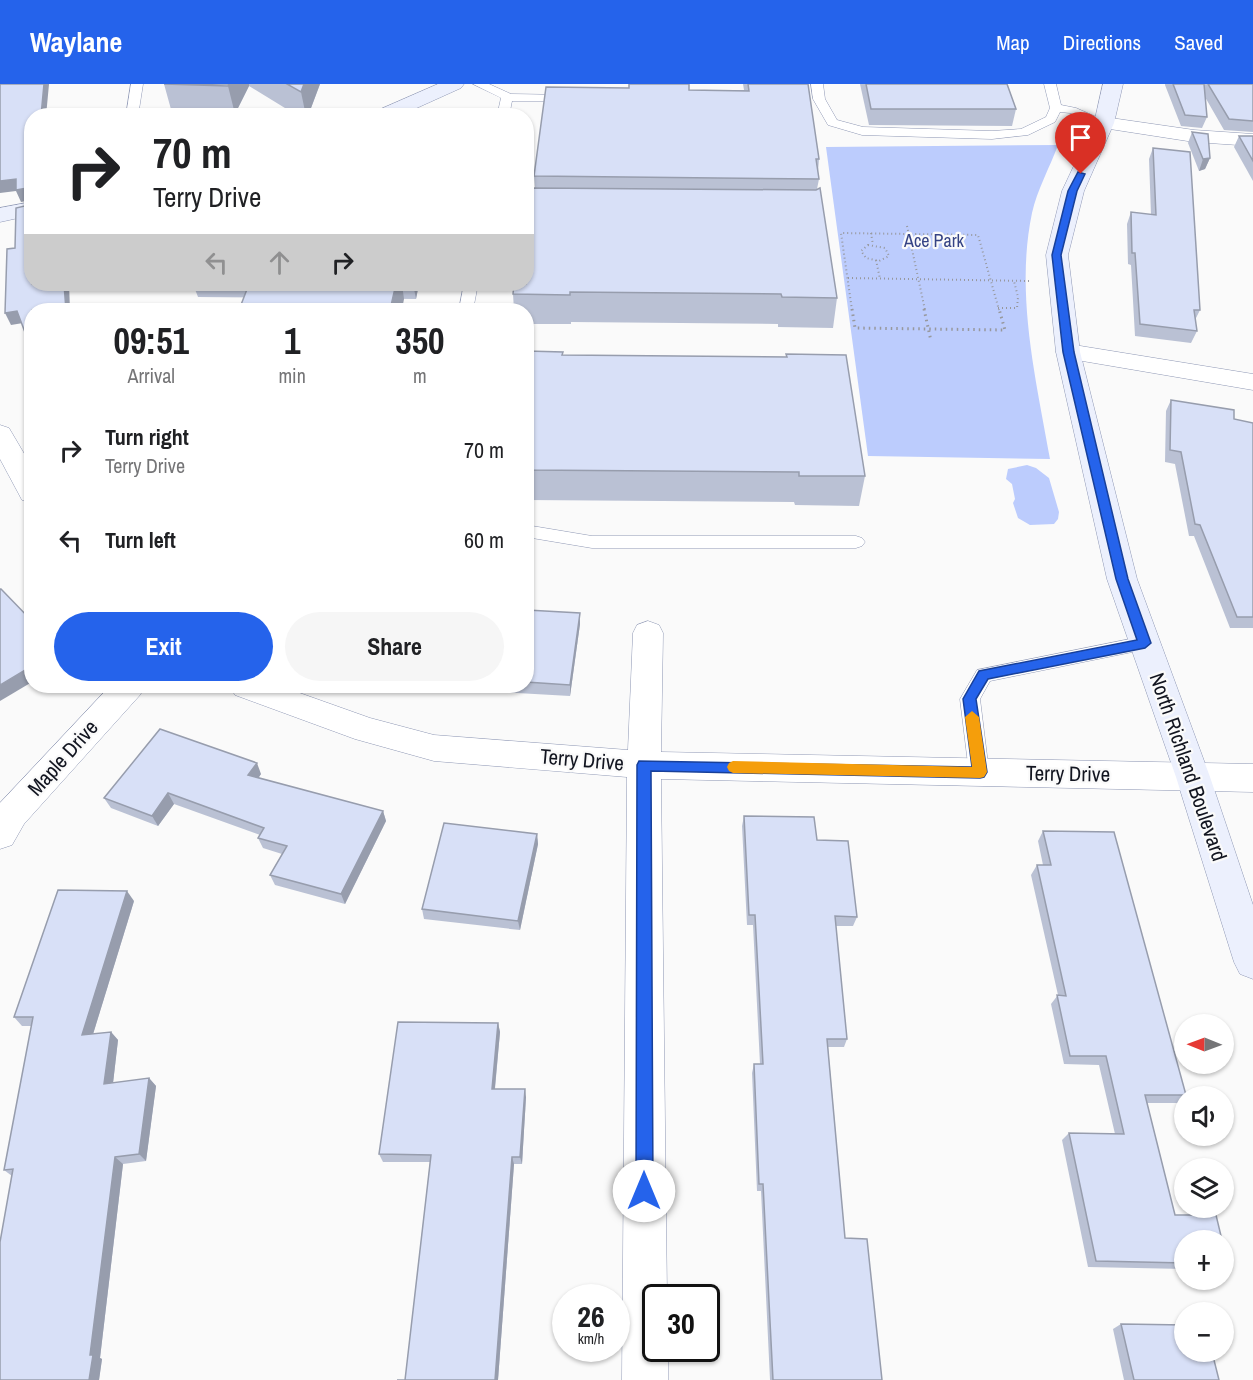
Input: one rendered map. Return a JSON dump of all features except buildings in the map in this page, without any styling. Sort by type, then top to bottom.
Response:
[{"type":"street","points":[[399,108],[454,84]]},
{"type":"street","name":"North Richland Boulevard","points":[[1113,84],[1104,123],[1073,191],[1057,255],[1068,352],[1122,579],[1193,777],[1253,963]]},
{"type":"street","points":[[1104,123],[1194,136],[1253,140]]},
{"type":"street","points":[[0,215],[24,210]]},
{"type":"street","points":[[1068,352],[1253,382]]},
{"type":"street","points":[[0,434],[24,478]]},
{"type":"street","points":[[645,1380],[644,765],[648,633]]},
{"type":"street","name":"Maple Drive","points":[[0,834],[12,814],[123,693]]},
{"type":"street","name":"Terry Drive","points":[[265,693],[367,730],[434,748],[644,765],[1253,778]]},
{"type":"lane","points":[[133,108],[136,84]]},
{"type":"lane","points":[[479,84],[507,97],[578,98]]},
{"type":"lane","points":[[817,84],[819,99],[832,122],[862,131],[992,135],[1024,132],[1051,119],[1056,108],[1050,84]]},
{"type":"lane","points":[[505,108],[507,97]]},
{"type":"lane","points":[[1056,108],[1072,110],[1104,123]]},
{"type":"lane","points":[[534,532],[592,542],[856,542]]},
{"type":"lane","points":[[980,772],[970,699],[984,675],[1145,643]]},
{"type":"path","points":[[907,226],[931,341]]},
{"type":"path","points":[[841,233],[909,234],[978,235],[1005,330],[855,328],[841,233]]},
{"type":"path","points":[[871,233],[873,245]]},
{"type":"path","points":[[873,245],[885,248],[889,253],[886,258],[876,261],[861,254],[864,247],[873,245]]},
{"type":"path","points":[[876,261],[880,279]]},
{"type":"path","points":[[848,278],[1030,281]]},
{"type":"path","points":[[998,308],[1017,308],[1018,297],[1014,281]]},
{"type":"green space","name":"Ace Park","points":[[1058,145],[1034,204],[1027,244],[1026,274],[1029,336],[1050,459],[868,456],[826,147]]},
{"type":"green space","points":[[1027,465],[1036,468],[1049,478],[1059,512],[1054,524],[1030,525],[1018,518],[1013,503],[1015,499],[1012,484],[1006,479],[1008,469]]},
{"type":"slow traffic","points":[[733,767],[980,772],[972,717]]},
{"type":"route","points":[[644,1191],[644,765],[980,772],[970,699],[984,675],[1145,643],[1122,579],[1068,352],[1057,255],[1073,191],[1081,174]]}]
